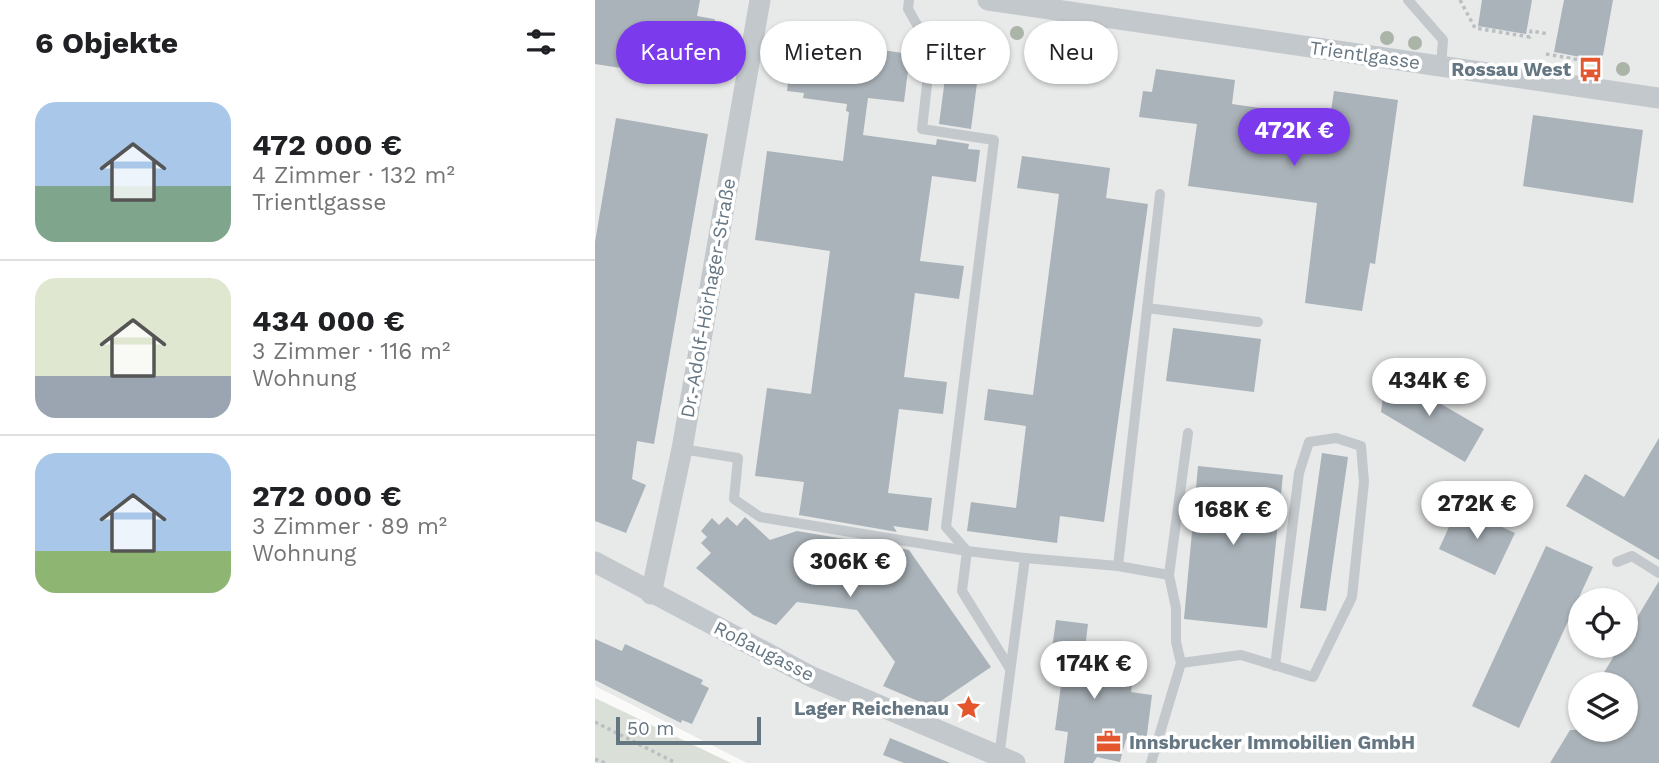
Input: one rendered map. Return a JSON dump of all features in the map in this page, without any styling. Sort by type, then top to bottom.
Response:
[{"type":"street","name":"Dr.-Adolf-Hörhager-Straße","points":[[651,594],[682,449],[760,0]]},
{"type":"street","name":"Trientlgasse","points":[[988,0],[1659,98]]},
{"type":"street","name":"Roßaugasse","points":[[595,562],[812,677],[1007,760]]},
{"type":"lane","points":[[909,0],[908,9],[931,49],[922,129],[994,140],[946,527],[967,551],[962,591],[1009,667]]},
{"type":"lane","points":[[1409,0],[1443,40],[1441,66]]},
{"type":"lane","points":[[1118,566],[1160,194]]},
{"type":"lane","points":[[1147,308],[1258,322]]},
{"type":"lane","points":[[1151,763],[1181,663],[1176,642],[1176,608],[1169,575],[1188,433]]},
{"type":"lane","points":[[1181,663],[1241,655],[1275,666],[1313,677],[1352,597],[1364,482],[1361,446],[1335,438],[1308,442],[1299,473],[1275,666]]},
{"type":"lane","points":[[682,449],[738,458],[734,499],[760,517],[967,551],[1118,566],[1169,575]]},
{"type":"lane","points":[[1617,562],[1632,556],[1659,573]]},
{"type":"lane","points":[[1007,760],[1009,667],[1025,558]]},
{"type":"path","points":[[1460,0],[1475,28],[1530,37],[1531,31],[1549,34]]},
{"type":"path","points":[[1546,54],[1580,60],[1580,57]]},
{"type":"path","points":[[595,722],[676,763]]},
{"type":"path","points":[[595,760],[605,763]]},
{"type":"shaded area","points":[[595,0],[1659,0],[1659,763],[747,763],[595,686]]},
{"type":"shaded area","points":[[595,698],[731,763],[595,763]]},
{"type":"building","points":[[595,0],[700,0],[697,16],[715,21],[616,21],[616,67],[595,64]]},
{"type":"building","points":[[1482,0],[1532,0],[1526,34],[1478,26]]},
{"type":"building","points":[[1564,0],[1613,0],[1602,61],[1554,52]]},
{"type":"building","points":[[887,51],[901,53],[901,84],[906,84],[904,102],[868,98],[863,135],[936,145],[937,139],[969,144],[968,149],[980,150],[976,182],[932,176],[920,261],[964,266],[959,299],[915,293],[904,377],[947,382],[943,414],[899,409],[888,493],[932,498],[928,531],[893,526],[897,532],[799,515],[804,482],[755,476],[767,388],[811,394],[830,251],[755,240],[767,151],[843,161],[849,112],[846,111],[847,104],[803,98],[804,93],[787,91],[788,84],[887,84]]},
{"type":"building","points":[[1156,69],[1235,80],[1232,104],[1330,118],[1334,91],[1398,100],[1375,264],[1370,263],[1362,311],[1305,303],[1317,203],[1188,186],[1197,124],[1139,117],[1143,91],[1152,92]]},
{"type":"building","points":[[944,84],[977,84],[971,129],[939,124]]},
{"type":"building","points":[[1533,115],[1643,130],[1633,203],[1523,186]]},
{"type":"building","points":[[616,118],[708,134],[654,444],[637,441],[632,479],[646,485],[626,533],[595,521],[595,242]]},
{"type":"building","points":[[1022,156],[1110,168],[1106,198],[1148,204],[1104,522],[1060,516],[1057,543],[967,531],[971,502],[1016,508],[1026,426],[984,420],[988,389],[1033,395],[1059,194],[1017,188]]},
{"type":"building","points":[[1173,328],[1261,339],[1254,392],[1166,381]]},
{"type":"building","points":[[1386,372],[1484,429],[1465,462],[1381,412]]},
{"type":"building","points":[[1659,438],[1659,560],[1566,506],[1585,474],[1624,497]]},
{"type":"building","points":[[1322,453],[1348,457],[1326,611],[1300,608]]},
{"type":"building","points":[[1198,466],[1283,475],[1267,628],[1184,619]]},
{"type":"building","points":[[1458,507],[1515,533],[1495,575],[1439,549]]},
{"type":"building","points":[[727,517],[737,526],[745,517],[770,540],[797,531],[909,550],[991,667],[932,707],[883,686],[895,662],[857,610],[797,602],[776,625],[753,615],[696,568],[711,553],[701,543],[707,537],[701,531],[712,518],[719,525]]},
{"type":"building","points":[[1546,546],[1593,567],[1583,588],[1568,588],[1568,621],[1519,728],[1472,706]]},
{"type":"building","points":[[1659,581],[1659,763],[1550,763],[1568,733],[1568,742],[1638,742],[1638,672],[1604,672],[1613,658],[1638,658],[1638,616]]},
{"type":"building","points":[[1056,620],[1088,624],[1083,664],[1134,671],[1131,692],[1152,695],[1146,742],[1126,739],[1120,762],[1097,757],[1093,763],[1064,763],[1068,732],[1055,730],[1062,678],[1048,677]]},
{"type":"building","points":[[595,639],[622,651],[625,644],[703,680],[701,684],[709,688],[692,724],[682,720],[681,723],[595,680]]},
{"type":"building","points":[[890,738],[950,763],[904,763],[883,755]]},
{"type":"place","name":"Rossau West","points":[[1591,69]]},
{"type":"place","name":"Lager Reichenau","points":[[969,708]]},
{"type":"place","name":"Innsbrucker Immobilien GmbH","points":[[1109,742]]}]
